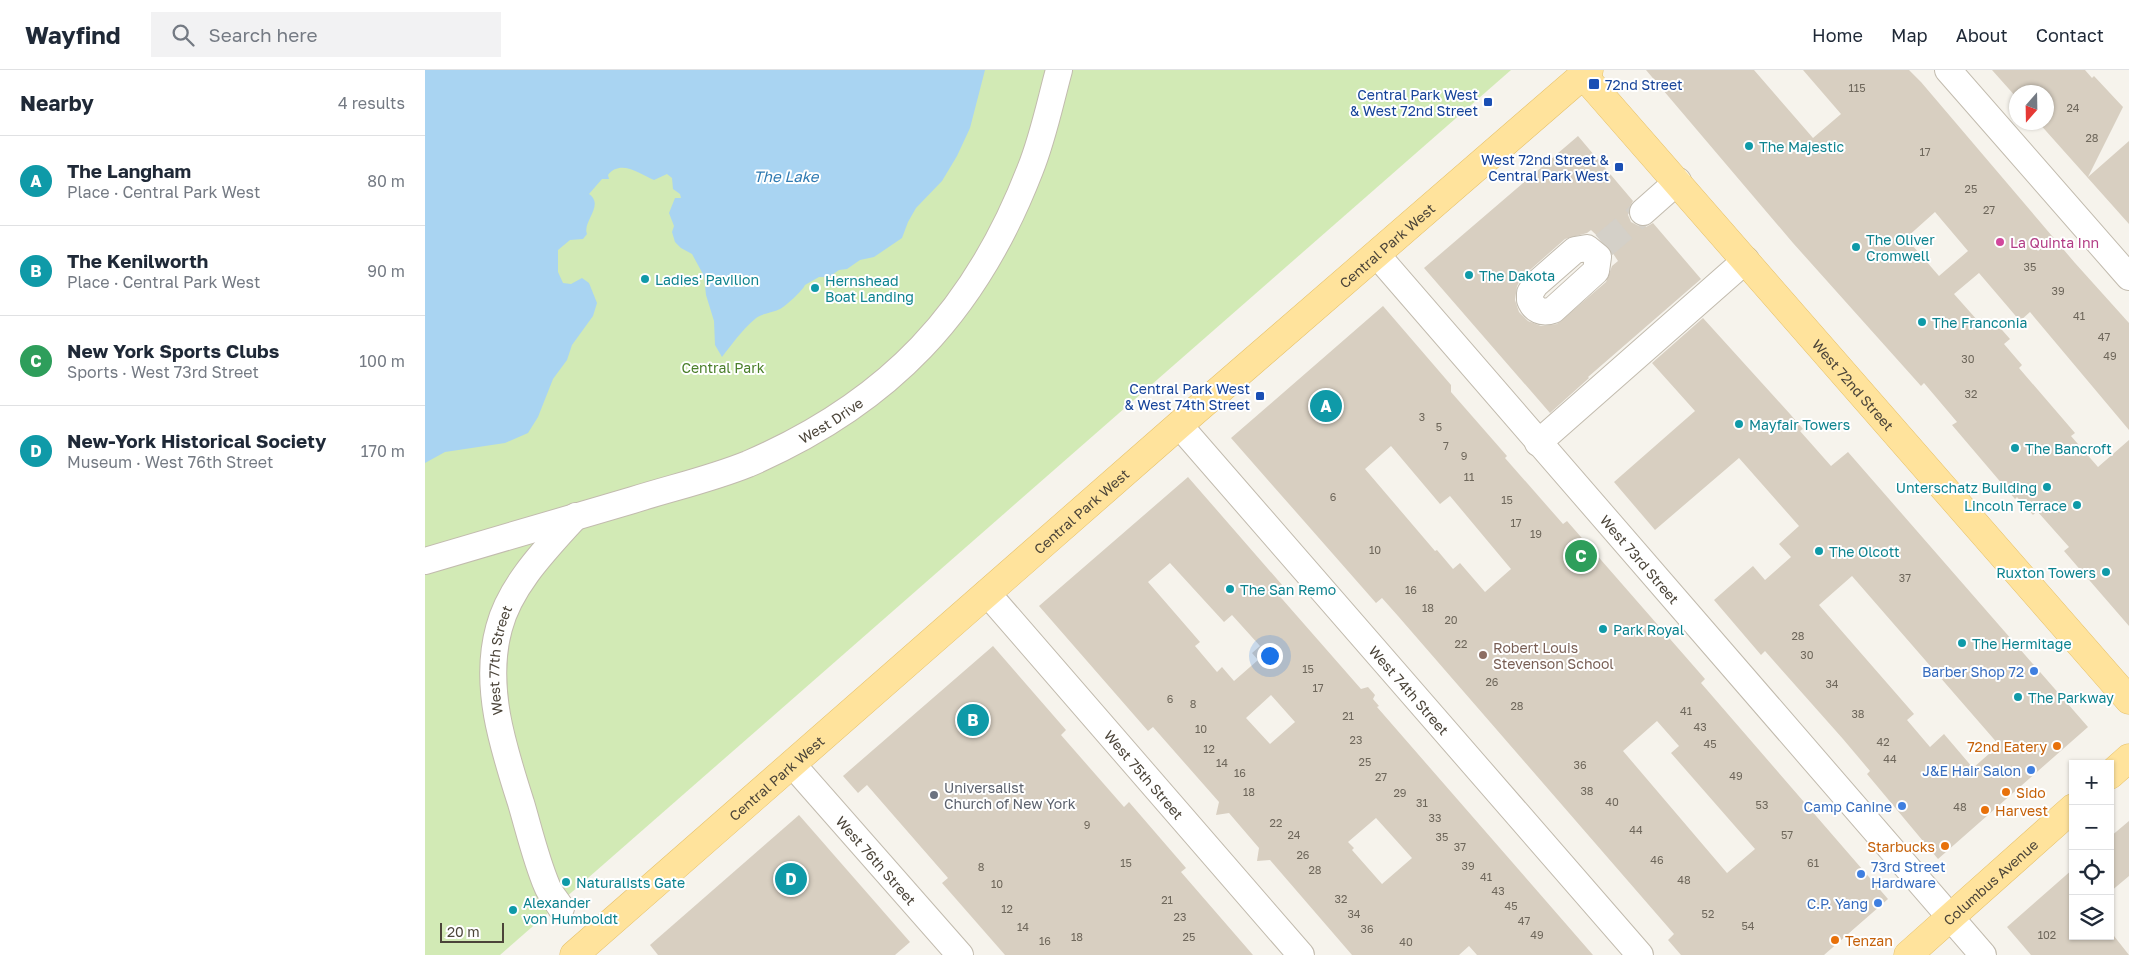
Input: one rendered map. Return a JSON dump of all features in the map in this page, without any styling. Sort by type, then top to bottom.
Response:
[{"type":"main road","name":"West 72nd Street","points":[[1584,72],[2129,700]]},
{"type":"main road","name":"Central Park West","points":[[586,951],[792,764],[1179,425],[1377,255],[1584,72]]},
{"type":"main road","points":[[2114,771],[2129,758]]},
{"type":"main road","name":"Columbus Avenue","points":[[1908,955],[2069,812]]},
{"type":"street","name":"West Drive","points":[[425,561],[714,475],[754,461],[834,419],[882,386],[905,365],[968,290],[1003,232],[1031,168],[1059,70]]},
{"type":"street","points":[[1948,70],[2129,277]]},
{"type":"street","points":[[1643,212],[1678,181]]},
{"type":"street","name":"West 73rd Street","points":[[1377,255],[1983,955]]},
{"type":"street","points":[[1538,443],[1746,260]]},
{"type":"street","name":"West 74th Street","points":[[1179,425],[1640,955]]},
{"type":"street","name":"West 77th Street","points":[[554,898],[507,759],[492,676],[499,627],[517,590],[536,562],[576,516]]},
{"type":"street","name":"West 75th Street","points":[[987,593],[1301,955]]},
{"type":"street","name":"West 76th Street","points":[[792,764],[960,955]]},
{"type":"green space","name":"Central Park","points":[[425,70],[1511,70],[500,955],[425,955]]},
{"type":"water","name":"The Lake","points":[[425,70],[985,70],[970,128],[957,156],[942,181],[916,208],[902,238],[874,257],[860,260],[847,269],[839,270],[829,277],[819,277],[805,285],[782,308],[760,315],[755,319],[741,332],[722,357],[715,345],[714,321],[706,295],[704,276],[692,254],[675,242],[672,232],[674,226],[669,213],[675,198],[681,198],[680,194],[673,189],[672,178],[667,174],[654,180],[630,169],[619,168],[613,170],[608,175],[609,179],[602,179],[589,194],[595,203],[587,224],[587,234],[583,239],[570,240],[558,250],[558,272],[563,283],[571,284],[582,278],[589,283],[597,303],[593,316],[572,345],[567,360],[553,379],[538,417],[528,433],[505,443],[445,452],[425,463]]},
{"type":"building","points":[[1646,70],[1754,70],[1813,138],[1841,114],[1803,70],[1909,70],[1921,82],[2075,263],[2129,323],[2129,430],[2030,312],[2020,321],[1979,273],[1954,294],[1986,330],[1995,322],[2010,339],[2004,344],[2022,365],[2019,368],[2075,433],[2071,436],[2098,467],[2129,440],[2129,626],[2064,551],[2069,547],[2037,511],[2033,515],[2017,497],[2015,499],[1952,425],[1957,422],[1924,383],[1921,386],[1793,243]],"holes":[[[1935,212],[1968,251],[1939,276],[1906,238]]]},
{"type":"building","points":[[1992,70],[2085,70],[2092,78],[2094,76],[2123,107],[2088,177],[2129,141],[2129,224],[2045,130],[2054,130],[2054,85],[2009,85],[2009,89]]},
{"type":"building","name":"The Dakota","points":[[1578,136],[1633,201],[1628,215],[1631,222],[1646,227],[1653,223],[1701,279],[1588,377],[1550,413],[1424,268]],"holes":[[[1591,230],[1608,246],[1618,261],[1612,266],[1606,282],[1557,324],[1541,326],[1528,321],[1519,312],[1515,300],[1517,286],[1522,277],[1565,239],[1587,233]]]},
{"type":"building","points":[[1383,306],[1451,385],[1451,392],[1507,456],[1505,458],[1563,524],[1567,521],[1705,679],[1701,683],[1888,899],[1824,955],[1681,955],[1668,940],[1674,934],[1398,616],[1382,598],[1376,603],[1231,438]],"holes":[[[1391,446],[1440,504],[1450,496],[1511,569],[1485,592],[1460,563],[1453,569],[1437,550],[1435,551],[1365,469]],[[1657,721],[1679,746],[1671,753],[1755,849],[1727,873],[1623,751]]]},
{"type":"building","points":[[1703,318],[1803,429],[1800,431],[1831,466],[1848,452],[2088,727],[1938,859],[1867,774],[1870,771],[1843,739],[1765,651],[1761,655],[1714,600],[1753,566],[1765,580],[1791,557],[1779,544],[1799,526],[1739,458],[1655,530],[1614,482],[1695,411],[1652,363]],"holes":[[[1852,576],[1999,745],[1973,768],[1944,734],[1930,747],[1907,720],[1914,714],[1819,605]]]},
{"type":"building","points":[[1188,477],[1283,586],[1276,592],[1361,689],[1368,687],[1375,695],[1373,699],[1379,706],[1377,707],[1593,955],[1477,955],[1469,946],[1459,955],[1352,955],[1270,860],[1257,861],[1259,848],[1229,813],[1216,815],[1219,802],[1153,727],[1148,731],[1039,606]],"holes":[[[1170,563],[1224,622],[1232,615],[1260,646],[1252,653],[1258,660],[1234,681],[1222,667],[1217,672],[1195,646],[1200,642],[1148,582]],[[1271,695],[1295,722],[1270,744],[1246,718]],[[1376,818],[1412,858],[1382,884],[1352,850],[1354,848],[1348,842]]]},
{"type":"building","points":[[993,646],[1066,730],[1061,735],[1124,807],[1129,802],[1186,868],[1181,872],[1253,955],[1005,955],[942,883],[948,878],[867,785],[858,793],[843,776]]},
{"type":"building","points":[[799,815],[910,942],[895,955],[658,955],[650,945]]},
{"type":"building","points":[[2129,821],[2129,876],[2114,889],[2114,850],[2114,834]]},
{"type":"building","points":[[2069,873],[2069,940],[2114,940],[2114,936],[2129,955],[2031,955],[2007,927]]},
{"type":"tunnel","points":[[1604,245],[1643,212]]},
{"type":"place","name":"72nd Street","points":[[1594,84]]},
{"type":"place","name":"Central Park West & West 72nd Street","points":[[1488,102]]},
{"type":"place","name":"The Majestic","points":[[1749,146]]},
{"type":"place","name":"West 72nd Street & Central Park West","points":[[1619,167]]},
{"type":"place","name":"La Quinta Inn","points":[[2000,242]]},
{"type":"place","name":"The Oliver Cromwell","points":[[1856,247]]},
{"type":"place","name":"The Dakota","points":[[1469,275]]},
{"type":"place","name":"Ladies' Pavilion","points":[[645,279]]},
{"type":"place","name":"Hernshead Boat Landing","points":[[815,288]]},
{"type":"place","name":"The Franconia","points":[[1922,322]]},
{"type":"place","name":"Central Park West & West 74th Street","points":[[1260,396]]},
{"type":"place","name":"The Langham","points":[[1326,406]]},
{"type":"place","name":"Mayfair Towers","points":[[1739,424]]},
{"type":"place","name":"The Bancroft","points":[[2015,448]]},
{"type":"place","name":"Unterschatz Building","points":[[2047,487]]},
{"type":"place","name":"Lincoln Terrace","points":[[2077,505]]},
{"type":"place","name":"The Olcott","points":[[1819,551]]},
{"type":"place","name":"New York Sports Clubs","points":[[1581,556]]},
{"type":"place","name":"Ruxton Towers","points":[[2106,572]]},
{"type":"place","name":"The San Remo","points":[[1230,589]]},
{"type":"place","name":"Park Royal","points":[[1603,629]]},
{"type":"place","name":"The Hermitage","points":[[1962,643]]},
{"type":"place","name":"Robert Louis Stevenson School","points":[[1483,655]]},
{"type":"place","name":"Barber Shop 72","points":[[2034,671]]},
{"type":"place","name":"The Parkway","points":[[2018,697]]},
{"type":"place","name":"The Kenilworth","points":[[973,720]]},
{"type":"place","name":"72nd Eatery","points":[[2057,746]]},
{"type":"place","name":"J&E Hair Salon","points":[[2031,770]]},
{"type":"place","name":"Sido","points":[[2006,792]]},
{"type":"place","name":"Universalist Church of New York","points":[[934,795]]},
{"type":"place","name":"Camp Canine","points":[[1902,806]]},
{"type":"place","name":"Harvest","points":[[1985,810]]},
{"type":"place","name":"Starbucks","points":[[1945,846]]},
{"type":"place","name":"73rd Street Hardware","points":[[1861,874]]},
{"type":"place","name":"New-York Historical Society","points":[[791,879]]},
{"type":"place","name":"Naturalists Gate","points":[[566,882]]},
{"type":"place","name":"C.P. Yang","points":[[1878,903]]},
{"type":"place","name":"Alexander von Humboldt","points":[[513,910]]},
{"type":"place","name":"Tenzan","points":[[1835,940]]}]
